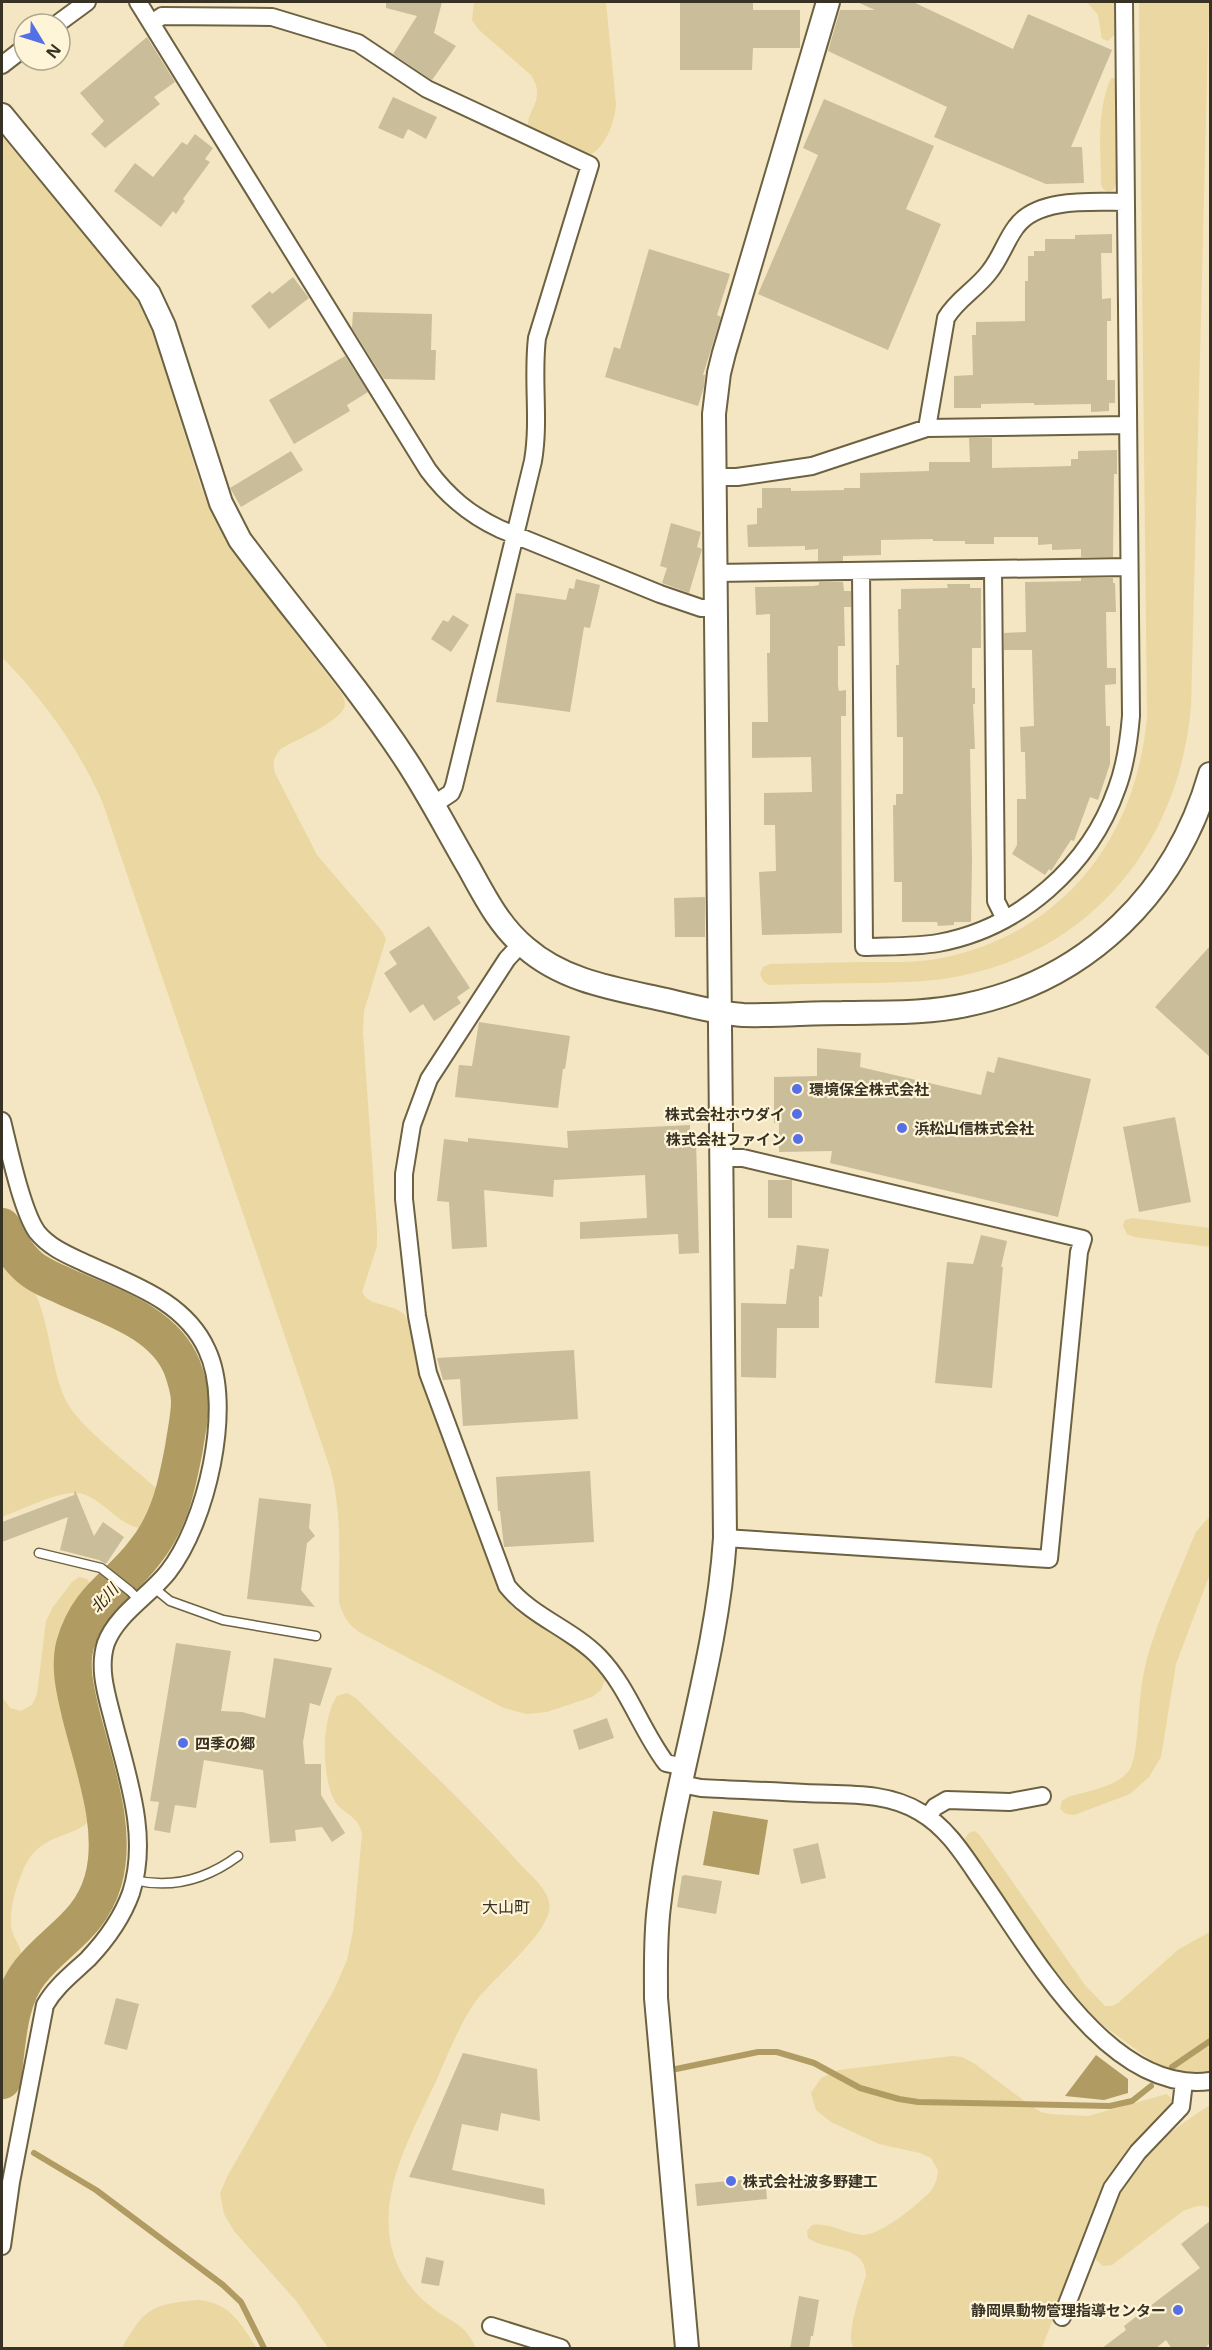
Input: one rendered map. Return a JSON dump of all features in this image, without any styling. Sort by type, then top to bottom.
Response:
[{"type":"street","points":[[72,13],[87,2]]},
{"type":"street","points":[[138,2],[428,470],[442,489],[459,506],[479,519],[515,535],[690,605],[700,608],[716,608]]},
{"type":"street","points":[[687,2349],[656,1998],[656,1967],[659,1906],[720,1588],[725,1538],[714,414],[719,373],[828,2]]},
{"type":"street","points":[[861,571],[864,947],[915,946],[939,942],[986,928],[1005,919],[1036,899],[1066,872],[1096,833],[1117,788],[1126,756],[1131,716],[1124,2]]},
{"type":"street","points":[[152,23],[162,16],[272,16],[315,29],[358,43],[427,89],[590,165],[537,338],[536,436],[515,535],[454,786],[451,793],[433,805]]},
{"type":"street","points":[[2,115],[149,294],[164,326],[213,483],[230,522],[253,557],[383,726],[433,805],[498,918],[521,944],[548,964],[574,977],[698,1008],[742,1015],[936,1010],[994,998],[1050,976],[1101,943],[1144,901],[1179,852],[1192,825],[1210,774]]},
{"type":"street","points":[[927,428],[946,318],[952,307],[992,269],[1017,225],[1028,214],[1042,208],[1057,205],[1126,202]]},
{"type":"street","points":[[715,477],[737,477],[812,466],[927,428],[1128,425]]},
{"type":"street","points":[[716,573],[1129,567]]},
{"type":"street","points":[[993,569],[996,901],[1005,919]]},
{"type":"street","points":[[521,944],[507,959],[429,1079],[406,1149],[404,1199],[421,1345],[437,1401],[507,1586],[533,1612],[596,1654],[616,1678],[651,1742],[666,1763],[701,1788],[872,1796],[904,1804],[928,1817],[957,1845],[1065,2000],[1081,2019],[1138,2064],[1168,2079],[1184,2082],[1210,2081]]},
{"type":"street","points":[[2,1121],[28,1213],[36,1230],[47,1244],[153,1294],[175,1309],[193,1327],[207,1349],[216,1374],[219,1400],[218,1426],[205,1496],[197,1522],[170,1569],[154,1588],[135,1596],[106,1644],[102,1666],[105,1689],[135,1813],[138,1840],[137,1867],[120,1917],[105,1940],[53,1991],[45,2005],[11,2182],[2,2246]]},
{"type":"street","points":[[722,1158],[743,1158],[1083,1239],[1079,1252],[1049,1559],[725,1538]]},
{"type":"street","points":[[928,1817],[940,1802],[947,1800],[1010,1802],[1042,1796]]},
{"type":"street","points":[[1062,2317],[1112,2188],[1138,2152],[1181,2107],[1184,2082]]},
{"type":"street","points":[[491,2326],[561,2349]]},
{"type":"lane","points":[[39,1552],[101,1568],[135,1596]]},
{"type":"lane","points":[[154,1588],[170,1601],[224,1620],[316,1636]]},
{"type":"lane","points":[[134,1880],[150,1884],[190,1881],[207,1875],[238,1856]]},
{"type":"shaded area","points":[[474,2],[606,2],[616,104],[614,119],[608,135],[592,154],[585,157],[530,131],[528,125],[536,100],[536,84],[531,75],[479,30],[472,20]]},
{"type":"shaded area","points":[[1087,2],[1114,2],[1115,34],[1108,41],[1102,39],[1098,15]]},
{"type":"shaded area","points":[[1139,2],[1209,2],[1191,707],[1183,756],[1169,802],[1148,844],[1122,882],[1089,914],[1051,941],[1008,962],[960,976],[928,981],[769,985],[763,981],[760,974],[763,967],[770,964],[933,960],[985,945],[1024,927],[1058,902],[1086,873],[1110,839],[1128,801],[1140,760],[1147,716]]},
{"type":"shaded area","points":[[1111,78],[1115,78],[1116,184],[1109,192],[1101,185],[1100,130],[1103,104]]},
{"type":"shaded area","points":[[2,134],[138,301],[152,330],[201,487],[219,528],[243,565],[344,699],[344,708],[334,719],[282,748],[275,757],[274,766],[275,773],[317,855],[382,931],[386,939],[364,1011],[363,1033],[377,1246],[362,1292],[373,1302],[404,1314],[408,1322],[419,1376],[499,1591],[521,1614],[581,1653],[598,1670],[605,1680],[601,1690],[592,1697],[547,1712],[526,1714],[504,1708],[359,1632],[344,1616],[339,1602],[338,1520],[331,1471],[102,801],[58,724],[32,690],[2,657]]},
{"type":"shaded area","points":[[1132,1218],[1210,1228],[1210,1247],[1134,1237],[1127,1234],[1123,1226],[1125,1220]]},
{"type":"shaded area","points":[[2,1246],[36,1295],[45,1322],[59,1382],[69,1406],[98,1438],[157,1489],[161,1509],[150,1527],[140,1528],[131,1525],[96,1500],[77,1493],[50,1498],[2,1517]]},
{"type":"shaded area","points":[[1210,1516],[1210,1574],[1176,1664],[1161,1757],[1149,1777],[1130,1794],[1074,1815],[1066,1814],[1060,1809],[1062,1801],[1110,1784],[1130,1769],[1135,1751],[1141,1687],[1152,1643],[1196,1532]]},
{"type":"shaded area","points":[[79,1577],[87,1579],[92,1585],[91,1592],[74,1624],[67,1647],[65,1672],[95,1814],[78,1829],[48,1842],[29,1859],[17,1885],[11,1914],[11,1927],[20,1950],[20,1961],[12,1974],[2,1981],[2,1689],[3,1698],[10,1708],[21,1711],[32,1705],[37,1694],[46,1621],[53,1607],[72,1582]]},
{"type":"shaded area","points":[[347,1693],[356,1698],[480,1820],[537,1881],[549,1902],[548,1913],[542,1926],[520,1955],[481,1995],[463,2023],[408,2142],[392,2187],[389,2233],[394,2256],[401,2271],[421,2298],[463,2329],[476,2348],[328,2348],[297,2302],[234,2231],[224,2214],[220,2193],[228,2175],[334,1990],[347,1960],[353,1931],[362,1834],[355,1819],[336,1803],[331,1793],[325,1749],[328,1719],[332,1706],[337,1696]]},
{"type":"shaded area","points":[[713,1811],[768,1820],[759,1875],[703,1865]]},
{"type":"shaded area","points":[[974,1831],[979,1834],[1085,1985],[1105,2006],[1118,2003],[1179,1949],[1210,1932],[1210,2072],[1185,2073],[1156,2064],[1093,2018],[1072,1994],[966,1843],[965,1838]]},
{"type":"shaded area","points":[[1096,2055],[1128,2079],[1128,2093],[1104,2100],[1065,2096]]},
{"type":"shaded area","points":[[952,2056],[962,2057],[975,2064],[1031,2106],[1050,2114],[1088,2116],[1167,2094],[1172,2103],[1118,2165],[1096,2205],[1042,2348],[854,2348],[851,2342],[852,2324],[866,2275],[864,2265],[852,2253],[808,2238],[807,2231],[812,2225],[818,2225],[850,2233],[871,2234],[889,2225],[930,2192],[937,2179],[938,2170],[931,2158],[920,2153],[879,2144],[831,2122],[816,2110],[811,2093],[821,2078],[839,2070]]},
{"type":"shaded area","points":[[1210,2105],[1210,2208],[1200,2206],[1183,2211],[1112,2265],[1103,2266],[1096,2260],[1095,2251],[1113,2205],[1129,2177],[1160,2142]]},
{"type":"shaded area","points":[[199,2300],[219,2305],[227,2310],[240,2323],[257,2348],[122,2348],[137,2324],[152,2310],[171,2303]]},
{"type":"building","points":[[386,2],[442,2],[434,33],[456,46],[432,80],[393,54],[417,16],[386,8]]},
{"type":"building","points":[[680,2],[753,2],[753,10],[800,10],[800,48],[753,48],[752,70],[680,70]]},
{"type":"building","points":[[857,2],[913,2],[1013,49],[1028,14],[1112,50],[1071,147],[1082,147],[1084,183],[1046,184],[934,137],[947,107],[828,51],[840,10],[875,10]]},
{"type":"building","points":[[147,37],[175,82],[154,97],[160,104],[105,148],[91,134],[104,121],[80,93]]},
{"type":"building","points":[[393,97],[437,117],[426,139],[408,129],[403,139],[378,128]]},
{"type":"building","points":[[824,99],[934,146],[906,209],[941,224],[888,350],[758,294],[818,155],[803,148]]},
{"type":"building","points":[[195,134],[213,148],[205,159],[210,162],[183,199],[185,201],[176,214],[173,211],[161,227],[114,191],[135,163],[153,177],[182,142],[187,145]]},
{"type":"building","points":[[1112,234],[1112,253],[1101,253],[1102,299],[1111,298],[1111,321],[1107,321],[1107,380],[1115,380],[1115,403],[1109,403],[1109,411],[1091,412],[1091,404],[981,404],[981,408],[954,408],[954,376],[973,375],[972,335],[976,335],[976,322],[1025,321],[1025,281],[1028,281],[1028,256],[1034,256],[1034,251],[1045,251],[1045,239],[1075,239],[1075,235]]},
{"type":"building","points":[[649,249],[730,274],[717,315],[721,317],[703,375],[705,375],[704,387],[698,406],[605,377],[614,347],[620,349]]},
{"type":"building","points":[[293,277],[309,298],[269,329],[251,306],[270,291],[272,294]]},
{"type":"building","points":[[353,312],[432,314],[431,350],[436,350],[435,380],[384,379],[352,328]]},
{"type":"building","points":[[345,356],[368,392],[347,405],[350,411],[294,444],[269,400]]},
{"type":"building","points":[[969,438],[992,438],[992,468],[1071,466],[1071,459],[1078,459],[1078,451],[1117,450],[1117,474],[1114,474],[1113,557],[1081,557],[1081,549],[1052,550],[1052,544],[1038,545],[1038,537],[994,537],[994,544],[965,544],[965,541],[933,541],[933,539],[881,540],[881,555],[843,556],[843,561],[818,561],[818,549],[805,550],[805,546],[748,547],[747,525],[757,524],[757,508],[762,508],[762,488],[791,488],[791,491],[860,488],[860,473],[929,471],[929,462],[970,462]]},
{"type":"building","points":[[291,451],[303,470],[241,507],[230,488]]},
{"type":"building","points":[[671,523],[701,532],[697,547],[702,549],[689,593],[662,583],[667,568],[660,566]]},
{"type":"building","points":[[1081,578],[1113,578],[1113,583],[1115,583],[1116,612],[1106,612],[1107,668],[1116,668],[1116,684],[1105,685],[1106,726],[1110,726],[1110,764],[1098,800],[1090,797],[1074,841],[1071,840],[1051,871],[1049,869],[1045,875],[1012,854],[1017,845],[1017,799],[1026,799],[1025,752],[1021,752],[1020,727],[1034,726],[1032,650],[1004,650],[1004,633],[1026,632],[1025,582],[1081,581]]},
{"type":"building","points":[[576,579],[600,585],[590,628],[584,627],[570,712],[496,702],[516,593],[566,600],[569,588],[574,589]]},
{"type":"building","points":[[819,582],[843,582],[844,591],[851,591],[851,607],[844,607],[845,646],[838,646],[838,686],[839,691],[846,690],[846,716],[841,716],[842,933],[762,935],[759,872],[776,871],[775,825],[764,825],[764,793],[812,792],[811,757],[752,758],[752,722],[768,722],[767,653],[770,653],[770,614],[756,615],[755,587],[813,586],[819,585]]},
{"type":"building","points":[[947,584],[970,584],[970,588],[981,588],[981,648],[972,648],[972,688],[975,688],[975,704],[973,704],[975,749],[970,749],[971,922],[954,922],[954,925],[938,926],[937,922],[902,922],[902,882],[894,882],[893,805],[896,805],[896,794],[903,794],[903,737],[897,737],[896,665],[899,665],[898,609],[901,609],[901,589],[948,588]]},
{"type":"building","points":[[453,615],[469,625],[451,652],[431,639],[443,620],[448,622]]},
{"type":"building","points":[[705,897],[705,937],[675,937],[674,898]]},
{"type":"building","points":[[429,926],[470,988],[457,997],[461,1003],[434,1021],[423,1004],[410,1013],[384,973],[397,964],[389,952]]},
{"type":"building","points":[[1210,946],[1210,1057],[1155,1007]]},
{"type":"building","points":[[479,1022],[570,1036],[558,1108],[455,1097],[459,1065],[472,1066]]},
{"type":"building","points":[[817,1048],[861,1053],[860,1067],[981,1095],[987,1071],[994,1073],[998,1057],[1091,1079],[1058,1217],[830,1163],[832,1151],[779,1152],[779,1123],[774,1123],[774,1077],[817,1076]]},
{"type":"building","points":[[1175,1117],[1191,1202],[1139,1212],[1123,1127]]},
{"type":"building","points":[[690,1125],[690,1140],[696,1139],[699,1253],[679,1254],[678,1234],[580,1239],[580,1222],[647,1218],[645,1175],[554,1180],[553,1197],[484,1190],[487,1247],[452,1249],[449,1202],[437,1201],[444,1139],[468,1142],[468,1138],[568,1148],[567,1131]]},
{"type":"building","points":[[768,1180],[792,1180],[792,1218],[768,1218]]},
{"type":"building","points":[[981,1235],[1007,1241],[1001,1267],[1003,1267],[992,1388],[935,1383],[947,1262],[973,1264]]},
{"type":"building","points":[[797,1245],[829,1249],[822,1297],[819,1296],[819,1328],[777,1328],[776,1378],[741,1377],[741,1303],[786,1304],[790,1269],[794,1269]]},
{"type":"building","points":[[574,1350],[578,1419],[463,1426],[460,1379],[443,1380],[437,1358]]},
{"type":"building","points":[[590,1471],[594,1542],[504,1547],[500,1511],[498,1511],[496,1477]]},
{"type":"building","points":[[75,1490],[94,1536],[103,1522],[124,1537],[106,1564],[60,1550],[68,1517],[2,1542],[2,1522],[74,1495]]},
{"type":"building","points":[[259,1498],[311,1504],[309,1528],[315,1536],[307,1543],[301,1590],[315,1607],[247,1599]]},
{"type":"building","name":"四季の郷","points":[[176,1643],[231,1651],[221,1711],[242,1712],[265,1718],[274,1658],[332,1668],[320,1706],[310,1703],[303,1742],[305,1764],[321,1764],[321,1795],[345,1833],[332,1842],[322,1827],[295,1830],[296,1841],[270,1843],[263,1770],[204,1760],[196,1808],[175,1805],[170,1833],[154,1830],[159,1802],[150,1801]]},
{"type":"building","points":[[607,1718],[614,1738],[579,1750],[573,1730]]},
{"type":"building","points":[[818,1843],[826,1878],[801,1884],[793,1849]]},
{"type":"building","points":[[682,1876],[722,1881],[716,1914],[677,1907]]},
{"type":"building","points":[[116,1998],[139,2004],[127,2050],[104,2044]]},
{"type":"building","points":[[463,2053],[537,2069],[540,2121],[501,2113],[498,2131],[462,2124],[452,2170],[544,2189],[545,2205],[409,2177]]},
{"type":"building","points":[[765,2178],[767,2199],[697,2206],[695,2184]]},
{"type":"building","name":"静岡県動物管理指導センター","points":[[1210,2221],[1210,2343],[1204,2349],[1172,2349],[1166,2340],[1155,2349],[1101,2349],[1126,2330],[1124,2326],[1200,2268],[1181,2244]]},
{"type":"building","points":[[426,2257],[444,2261],[439,2286],[421,2283]]},
{"type":"building","points":[[799,2296],[819,2300],[809,2349],[790,2349]]},
{"type":"waterway","name":"北川","points":[[2,1227],[15,1252],[35,1271],[131,1316],[161,1337],[173,1351],[182,1367],[189,1389],[190,1402],[178,1476],[161,1528],[135,1564],[96,1604],[88,1615],[75,1645],[74,1680],[106,1819],[107,1861],[103,1881],[90,1910],[40,1960],[22,1984],[9,2024],[2,2080]]},
{"type":"waterway","points":[[1172,2067],[1210,2041]]},
{"type":"waterway","points":[[676,2069],[758,2052],[777,2052],[814,2063],[860,2088],[918,2102],[1110,2106],[1132,2101],[1151,2086]]},
{"type":"waterway","points":[[34,2153],[96,2190],[223,2285],[241,2302],[264,2348]]},
{"type":"place","name":"環境保全株式会社","points":[[797,1089]]},
{"type":"place","name":"株式会社ホウダイ","points":[[797,1114]]},
{"type":"place","name":"浜松山信株式会社","points":[[902,1128]]},
{"type":"place","name":"株式会社ファイン","points":[[798,1139]]},
{"type":"place","name":"四季の郷","points":[[183,1743]]},
{"type":"place","name":"株式会社波多野建工","points":[[731,2181]]},
{"type":"place","name":"静岡県動物管理指導センター","points":[[1178,2310]]},
{"type":"district","name":"大山町","points":[[506,1907]]}]
